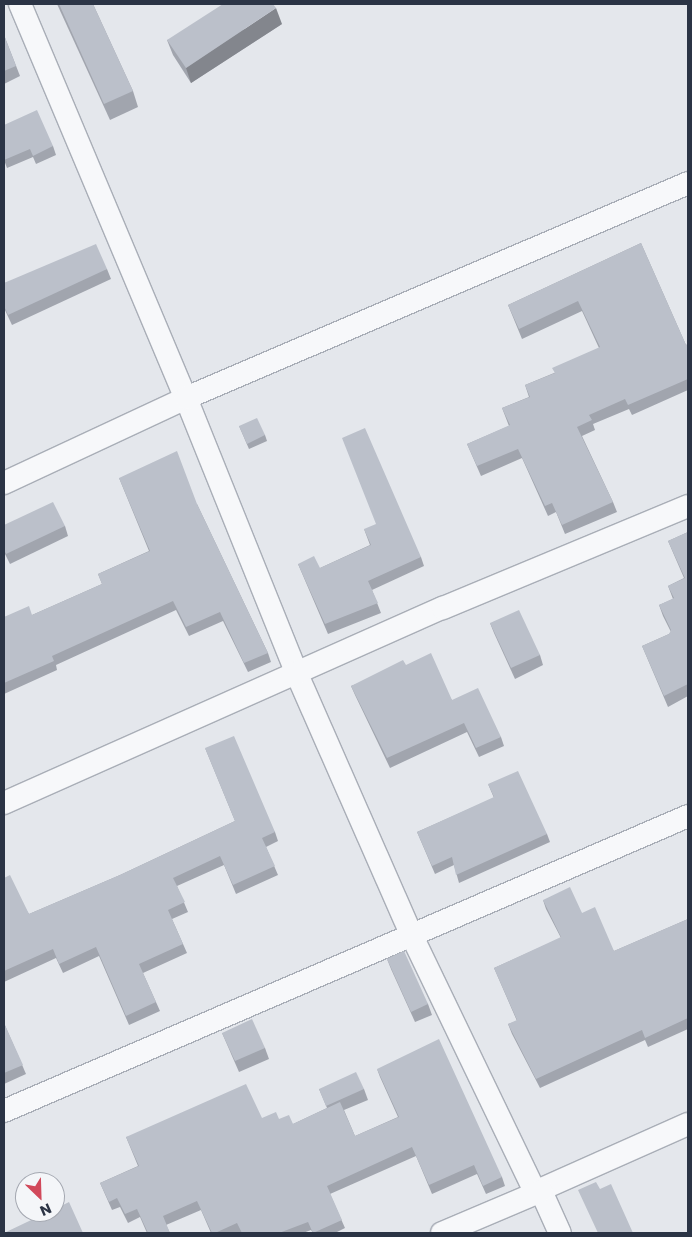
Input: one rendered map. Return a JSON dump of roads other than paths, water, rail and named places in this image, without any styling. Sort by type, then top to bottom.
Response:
[{"type":"street","points":[[20,4],[186,398],[296,672],[411,934],[560,1233]]},
{"type":"street","points":[[4,483],[186,398],[688,183]]},
{"type":"street","points":[[4,803],[296,672],[688,506]]},
{"type":"street","points":[[4,1111],[688,816]]},
{"type":"street","points":[[442,1233],[688,1124]]}]
